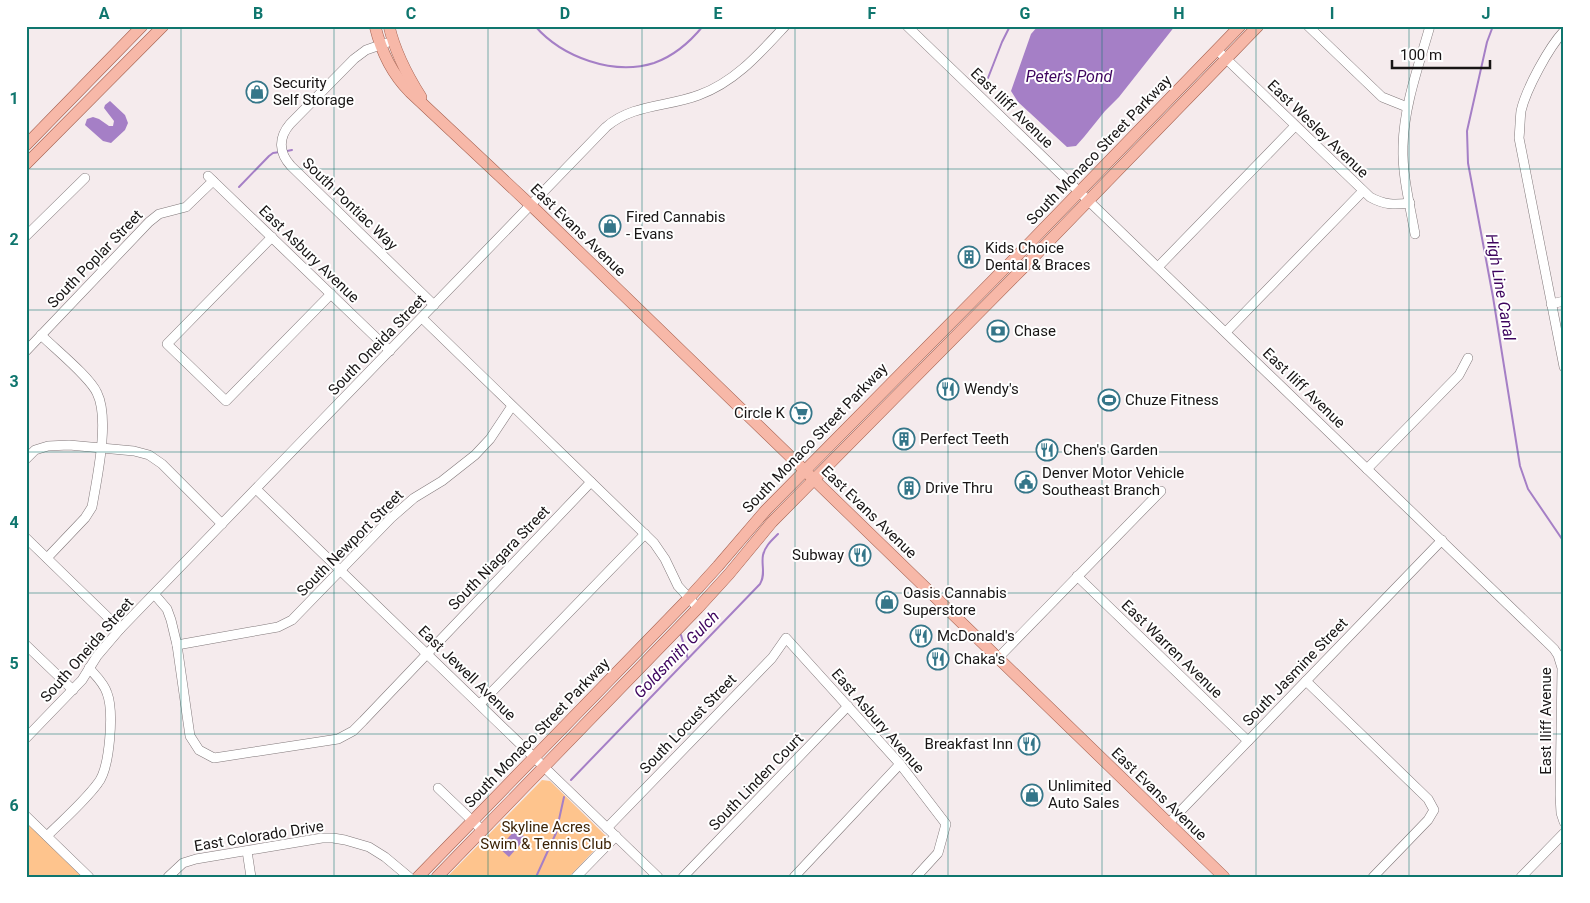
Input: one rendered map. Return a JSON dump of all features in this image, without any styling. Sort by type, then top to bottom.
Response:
[{"type":"main road","points":[[26,145],[142,26]]},
{"type":"main road","points":[[137,51],[154,26]]},
{"type":"main road","points":[[26,164],[163,26]]},
{"type":"main road","name":"East Evans Avenue","points":[[376,26],[381,44],[398,80],[531,205],[997,659],[1224,877]]},
{"type":"main road","name":"East Evans Avenue","points":[[389,26],[393,41],[409,78],[427,107]]},
{"type":"main road","name":"South Monaco Street Parkway","points":[[418,877],[688,599],[760,515],[1240,26]]},
{"type":"main road","name":"South Monaco Street Parkway","points":[[437,877],[698,608],[765,530],[1089,201],[1258,26]]},
{"type":"street","name":"South Oneida Street","points":[[26,738],[82,680],[97,656],[120,629],[616,119],[634,110],[691,98],[720,85],[748,64],[785,26]]},
{"type":"street","name":"East Iliff Avenue","points":[[907,26],[1547,641],[1558,655],[1562,668],[1560,806],[1564,822]]},
{"type":"street","points":[[1308,26],[1382,97],[1407,106]]},
{"type":"street","points":[[1415,234],[1403,147],[1407,106],[1430,26]]},
{"type":"street","points":[[1564,31],[1539,68],[1530,88],[1521,110],[1519,138],[1564,368]]},
{"type":"street","name":"South Pontiac Way","points":[[393,41],[366,50],[354,59],[288,127],[282,137],[282,151],[291,166],[434,305]]},
{"type":"street","name":"East Wesley Avenue","points":[[1216,50],[1363,191],[1378,202],[1395,205],[1410,203]]},
{"type":"street","points":[[1158,267],[1295,126]]},
{"type":"street","points":[[26,236],[85,178]]},
{"type":"street","name":"East Asbury Avenue","points":[[211,179],[390,351]]},
{"type":"street","name":"South Poplar Street","points":[[26,351],[149,222],[159,214],[186,207],[211,179]]},
{"type":"street","points":[[1226,332],[1363,191]]},
{"type":"street","points":[[272,237],[167,344],[226,401],[331,294]]},
{"type":"street","points":[[1550,304],[1564,301]]},
{"type":"street","points":[[422,318],[644,534],[661,552],[674,581],[698,608]]},
{"type":"street","points":[[41,335],[87,379],[97,393],[103,420],[92,507],[85,518],[47,558]]},
{"type":"street","points":[[1368,469],[1459,375],[1468,358]]},
{"type":"street","name":"South Newport Street","points":[[177,645],[278,627],[292,620],[391,518],[414,498],[442,481],[475,456],[490,439],[512,406]]},
{"type":"street","points":[[26,459],[35,450],[48,446],[69,445],[134,451],[149,455],[162,464],[222,524]]},
{"type":"street","name":"South Niagara Street","points":[[155,595],[167,609],[177,645],[190,736],[199,750],[214,758],[338,738],[353,731],[358,726],[591,482]]},
{"type":"street","name":"East Jewell Avenue","points":[[256,488],[658,877]]},
{"type":"street","points":[[997,659],[1161,491]]},
{"type":"street","points":[[480,704],[644,534]]},
{"type":"street","points":[[26,538],[120,629]]},
{"type":"street","name":"South Jasmine Street","points":[[1168,824],[1442,540]]},
{"type":"street","name":"East Warren Avenue","points":[[1077,576],[1248,741]]},
{"type":"street","name":"East Asbury Avenue","points":[[786,638],[900,764],[946,824],[938,853],[916,877]]},
{"type":"street","name":"South Locust Street","points":[[607,828],[772,658],[786,638]]},
{"type":"street","points":[[26,645],[72,690]]},
{"type":"street","points":[[47,836],[99,782],[106,766],[110,706],[107,691],[89,668]]},
{"type":"street","points":[[1306,681],[1428,799],[1434,810],[1428,820],[1373,877]]},
{"type":"street","name":"South Linden Court","points":[[683,877],[848,706]]},
{"type":"street","points":[[794,877],[900,764]]},
{"type":"street","points":[[438,788],[482,830]]},
{"type":"street","points":[[1560,790],[1564,799]]},
{"type":"street","points":[[26,816],[89,877]]},
{"type":"street","points":[[1521,877],[1564,832]]},
{"type":"street","points":[[576,877],[616,836]]},
{"type":"street","name":"East Colorado Drive","points":[[168,877],[183,863],[196,859],[322,838],[345,840],[360,844],[377,852],[409,877]]},
{"type":"street","points":[[247,851],[251,877]]},
{"type":"green space","name":"Skyline Acres Swim & Tennis Club","points":[[542,780],[550,781],[606,836],[569,877],[447,877]]},
{"type":"green space","points":[[26,822],[82,877],[26,877]]},
{"type":"water","name":"Peter's Pond","points":[[1038,26],[1175,26],[1119,97],[1076,146],[1067,147],[1018,102],[1011,91],[1031,34]]},
{"type":"water","points":[[110,101],[125,115],[128,123],[125,130],[111,143],[103,141],[85,125],[87,119],[93,117],[109,126],[113,126],[114,121],[104,108]]},
{"type":"water","points":[[516,829],[526,838],[509,857],[499,848]]},
{"type":"waterway","name":"High Line Canal","points":[[535,26],[559,47],[574,55],[589,61],[622,67],[654,63],[668,57],[693,38],[703,26]]},
{"type":"waterway","name":"Goldsmith Gulch","points":[[988,78],[1010,26]]},
{"type":"waterway","name":"High Line Canal","points":[[1493,26],[1487,42],[1467,131],[1468,163],[1493,297],[1520,466],[1528,489],[1564,542]]},
{"type":"waterway","points":[[287,151],[292,150]]},
{"type":"waterway","points":[[239,187],[269,156],[280,152]]},
{"type":"waterway","name":"Goldsmith Gulch","points":[[571,780],[760,584],[763,577],[764,552],[769,543],[778,534]]},
{"type":"waterway","points":[[681,635],[688,659]]},
{"type":"waterway","name":"Goldsmith Gulch","points":[[536,877],[556,833],[564,797]]},
{"type":"place","name":"Security Self Storage","points":[[257,92]]},
{"type":"place","name":"Fired Cannabis - Evans","points":[[610,226]]},
{"type":"place","name":"Kids Choice Dental & Braces","points":[[969,257]]},
{"type":"place","name":"Chase","points":[[998,331]]},
{"type":"place","name":"Wendy's","points":[[948,389]]},
{"type":"place","name":"Chuze Fitness","points":[[1109,400]]},
{"type":"place","name":"Circle K","points":[[801,413]]},
{"type":"place","name":"Perfect Teeth","points":[[904,439]]},
{"type":"place","name":"Chen's Garden","points":[[1047,450]]},
{"type":"place","name":"Denver Motor Vehicle Southeast Branch","points":[[1026,482]]},
{"type":"place","name":"Drive Thru","points":[[909,488]]},
{"type":"place","name":"Subway","points":[[860,555]]},
{"type":"place","name":"Oasis Cannabis Superstore","points":[[887,602]]},
{"type":"place","name":"McDonald's","points":[[921,636]]},
{"type":"place","name":"Chaka's","points":[[938,659]]},
{"type":"place","name":"Breakfast Inn","points":[[1029,744]]},
{"type":"place","name":"Unlimited Auto Sales","points":[[1032,795]]}]
